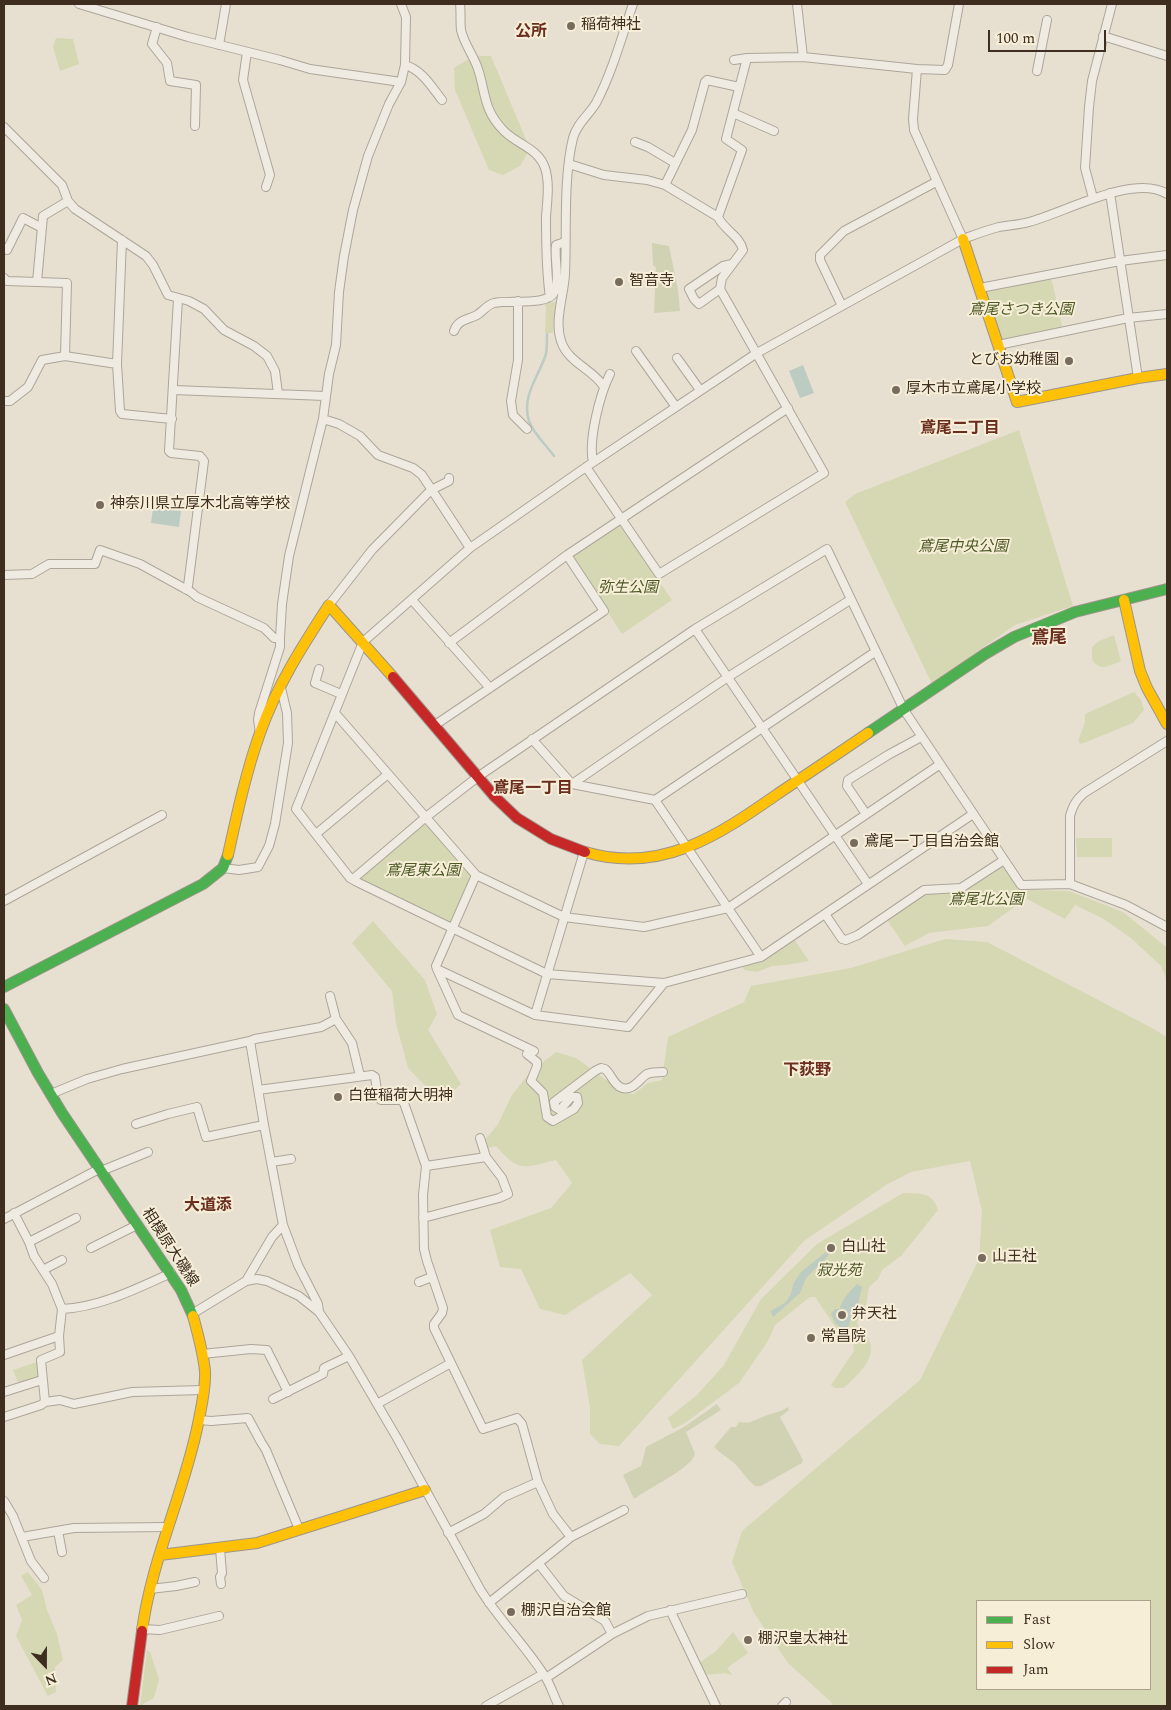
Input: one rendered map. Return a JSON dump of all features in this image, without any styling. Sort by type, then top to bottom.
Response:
[{"type":"street","points":[[79,4],[219,45],[310,69],[400,82]]},
{"type":"street","points":[[219,45],[226,4]]},
{"type":"street","points":[[260,733],[259,713],[280,647],[282,604],[289,556],[323,419],[329,374],[336,345],[339,292],[344,256],[353,210],[368,156],[400,82],[404,65],[406,17],[401,4]]},
{"type":"street","points":[[460,4],[461,30],[478,67],[484,96],[492,116],[504,132],[534,152],[541,159],[546,170],[550,297]]},
{"type":"street","points":[[604,388],[600,380],[572,359],[560,340],[558,326],[565,274],[569,164],[574,137],[578,127],[595,105],[633,4]]},
{"type":"street","points":[[797,4],[803,57]]},
{"type":"street","points":[[734,60],[803,57],[917,69],[945,70],[948,65],[959,4]]},
{"type":"street","points":[[1093,198],[1086,168],[1092,81],[1112,4]]},
{"type":"street","points":[[1037,71],[1047,20]]},
{"type":"street","points":[[157,27],[152,44],[167,63],[170,90]]},
{"type":"street","points":[[1103,36],[1167,56]]},
{"type":"street","points":[[247,52],[243,80],[270,175],[266,187]]},
{"type":"street","points":[[718,217],[742,150],[726,139],[747,58]]},
{"type":"street","points":[[404,65],[412,67],[421,74],[442,100]]},
{"type":"street","points":[[917,69],[914,130],[963,239],[1017,402],[1167,374]]},
{"type":"street","points":[[665,185],[692,130],[705,82],[707,80],[739,88]]},
{"type":"street","points":[[170,81],[196,85],[195,126]]},
{"type":"street","points":[[733,113],[774,131]]},
{"type":"street","points":[[4,127],[62,185],[68,202],[75,209],[146,256],[153,265],[168,295],[189,301],[204,309],[224,330],[254,346],[267,356],[275,371],[278,393]]},
{"type":"street","points":[[634,142],[648,147],[675,163]]},
{"type":"street","points":[[569,164],[604,175],[647,180],[665,185],[718,217],[721,223],[742,243],[743,250],[722,278],[720,289],[824,473],[659,574],[621,519],[590,465],[592,438],[604,388],[610,374]]},
{"type":"street","points":[[842,306],[820,255],[844,232],[936,182]]},
{"type":"street","points":[[973,814],[761,957],[664,983],[547,974],[350,878],[296,809],[363,642],[470,548],[757,353],[963,239],[1000,227],[1037,220],[1110,193],[1135,189],[1153,189],[1167,194]]},
{"type":"street","points":[[1110,193],[1138,378]]},
{"type":"street","points":[[37,282],[43,216],[68,202]]},
{"type":"street","points":[[8,251],[20,216],[42,228]]},
{"type":"street","points":[[122,240],[117,364],[120,411],[122,414],[172,419]]},
{"type":"street","points":[[454,331],[457,324],[461,321],[476,315],[492,303],[540,301],[550,297],[555,292],[556,245],[565,242]]},
{"type":"street","points":[[980,288],[1120,261],[1167,256]]},
{"type":"street","points":[[720,289],[699,304],[688,289],[723,266],[732,264]]},
{"type":"street","points":[[4,278],[7,281],[67,283],[65,356]]},
{"type":"street","points":[[178,299],[169,451],[171,453],[200,456],[204,461],[188,586],[185,589]]},
{"type":"street","points":[[518,302],[518,360],[511,401],[513,415],[527,429]]},
{"type":"street","points":[[998,345],[1128,318],[1167,314]]},
{"type":"street","points":[[636,351],[676,407]]},
{"type":"street","points":[[4,401],[10,401],[28,386],[42,360],[65,356],[117,364]]},
{"type":"street","points":[[677,358],[700,390]]},
{"type":"street","points":[[174,390],[326,396]]},
{"type":"street","points":[[449,643],[566,555],[788,408]]},
{"type":"street","points":[[323,419],[339,424],[360,436],[378,455],[413,468],[422,475],[470,548]]},
{"type":"street","points":[[4,988],[203,884],[223,868],[228,857],[243,788],[260,733],[305,641],[329,605],[372,550],[431,490],[449,481],[449,478]]},
{"type":"street","points":[[353,879],[426,817],[479,776],[532,739],[695,629],[826,549],[904,710],[1021,885],[1070,884],[1126,905],[1167,927]]},
{"type":"street","points":[[4,575],[32,574],[49,564],[95,564],[100,550],[140,564],[197,597],[264,628],[274,638],[280,638]]},
{"type":"street","points":[[435,724],[604,611],[566,555]]},
{"type":"street","points":[[329,605],[435,724],[495,797],[517,817],[540,834],[562,845],[602,856],[622,858],[669,854],[688,848],[727,829],[985,654],[1014,637],[1075,612],[1167,588]]},
{"type":"street","points":[[412,600],[490,688]]},
{"type":"street","points":[[572,784],[728,677],[850,600]]},
{"type":"street","points":[[1124,600],[1140,671],[1167,724]]},
{"type":"street","points":[[695,629],[868,884]]},
{"type":"street","points":[[655,800],[875,652]]},
{"type":"street","points":[[319,669],[315,683],[342,694]]},
{"type":"street","points":[[223,868],[239,870],[258,868],[269,846],[275,824],[288,743],[287,713],[281,688]]},
{"type":"street","points":[[335,713],[476,875],[564,917],[644,927],[728,908],[939,764]]},
{"type":"street","points":[[866,814],[846,786],[848,780],[921,736]]},
{"type":"street","points":[[532,739],[572,784],[655,800],[761,957]]},
{"type":"street","points":[[1070,884],[1070,816],[1077,799],[1167,741]]},
{"type":"street","points":[[316,834],[388,774]]},
{"type":"street","points":[[4,901],[162,815]]},
{"type":"street","points":[[535,1015],[584,852]]},
{"type":"street","points":[[825,914],[842,939],[846,940],[858,935],[924,890],[961,888],[1004,860]]},
{"type":"street","points":[[476,875],[436,966],[458,1016],[516,1043],[530,1052],[537,1062],[530,1081],[543,1093],[547,1117],[553,1121],[574,1109],[578,1103],[577,1098],[571,1097],[560,1110],[555,1107],[554,1102],[599,1069],[605,1069],[620,1087],[628,1088],[633,1087],[647,1074],[662,1072]]},
{"type":"street","points":[[437,969],[535,1015],[628,1027],[664,983]]},
{"type":"street","points":[[330,996],[336,1019],[352,1043],[360,1076]]},
{"type":"street","name":"相模原大磯線","points":[[4,1009],[20,1042],[50,1094],[181,1290],[192,1314],[202,1354],[205,1373],[200,1420],[193,1449],[150,1588],[141,1629],[132,1706]]},
{"type":"street","points":[[50,1094],[122,1069],[255,1039],[321,1027],[336,1019]]},
{"type":"street","points":[[250,1041],[283,1225],[298,1265],[318,1304],[319,1312]]},
{"type":"street","points":[[258,1090],[360,1076],[375,1077],[378,1097],[381,1100],[401,1100],[404,1103],[426,1166],[423,1195],[424,1249],[443,1308],[442,1313],[434,1324],[434,1328],[483,1429],[517,1418],[522,1424],[538,1482],[553,1514],[571,1537]]},
{"type":"street","points":[[139,1121],[197,1107],[200,1110],[206,1137],[264,1125]]},
{"type":"street","points":[[423,1218],[508,1194],[502,1178],[486,1156],[480,1138]]},
{"type":"street","points":[[4,1219],[14,1212],[100,1170],[144,1151]]},
{"type":"street","points":[[426,1166],[486,1156]]},
{"type":"street","points":[[271,1162],[291,1159]]},
{"type":"street","points":[[14,1212],[30,1242],[34,1256],[52,1284],[62,1309],[59,1336],[60,1352],[41,1360],[45,1402]]},
{"type":"street","points":[[30,1242],[76,1218]]},
{"type":"street","points":[[90,1248],[137,1225]]},
{"type":"street","points":[[246,1281],[272,1237],[283,1225]]},
{"type":"street","points":[[43,1270],[62,1260]]},
{"type":"street","points":[[62,1309],[78,1308],[126,1294],[171,1273]]},
{"type":"street","points":[[419,1282],[432,1277]]},
{"type":"street","points":[[192,1314],[246,1281],[257,1279],[267,1281],[299,1296],[319,1312],[349,1356],[489,1603],[523,1645],[544,1676],[559,1706]]},
{"type":"street","points":[[4,1356],[59,1336]]},
{"type":"street","points":[[202,1354],[251,1349],[267,1350],[288,1392]]},
{"type":"street","points":[[273,1400],[323,1374],[324,1368],[349,1356]]},
{"type":"street","points":[[377,1404],[451,1363]]},
{"type":"street","points":[[4,1392],[42,1380]]},
{"type":"street","points":[[4,1417],[45,1402],[60,1400],[74,1404],[132,1392],[203,1390]]},
{"type":"street","points":[[200,1420],[211,1422],[248,1418],[266,1450],[299,1529]]},
{"type":"street","points":[[448,1533],[484,1514],[504,1497],[538,1482]]},
{"type":"street","points":[[160,1554],[257,1542],[425,1490]]},
{"type":"street","points":[[4,1501],[13,1516],[31,1561],[44,1578]]},
{"type":"street","points":[[489,1603],[571,1537],[624,1510]]},
{"type":"street","points":[[22,1537],[74,1528],[168,1527]]},
{"type":"street","points":[[58,1531],[62,1552]]},
{"type":"street","points":[[220,1548],[225,1573],[220,1576],[221,1584]]},
{"type":"street","points":[[539,1564],[564,1596],[605,1621],[612,1634]]},
{"type":"street","points":[[150,1588],[191,1585]]},
{"type":"street","points":[[486,1706],[544,1676],[612,1634],[648,1616],[742,1594]]},
{"type":"street","points":[[670,1610],[716,1706]]},
{"type":"street","points":[[141,1629],[160,1630],[197,1625],[219,1616]]},
{"type":"green space","points":[[56,38],[73,39],[79,64],[60,71],[53,47]]},
{"type":"green space","points":[[474,56],[491,56],[530,149],[520,166],[503,175],[489,170],[455,90],[454,68]]},
{"type":"green space","points":[[652,243],[669,246],[678,290],[680,311],[654,313],[656,268],[653,265]]},
{"type":"green space","name":"鳶尾さつき公園","points":[[1049,279],[1052,281],[1062,326],[1060,329],[1004,341],[1001,339],[987,294],[988,291]]},
{"type":"green space","points":[[556,302],[553,333],[545,333],[546,307],[544,303]]},
{"type":"green space","name":"鳶尾中央公園","points":[[1019,430],[1073,606],[1015,625],[932,684],[845,502],[855,494]]},
{"type":"green space","name":"弥生公園","points":[[617,525],[620,526],[672,600],[622,634],[573,558],[574,555]]},
{"type":"green space","points":[[1114,635],[1121,661],[1105,667],[1099,666],[1092,660],[1092,647],[1099,641]]},
{"type":"green space","points":[[1134,692],[1141,700],[1144,710],[1133,723],[1081,744],[1078,741],[1085,722],[1085,714]]},
{"type":"green space","name":"鳶尾東公園","points":[[424,825],[427,825],[471,874],[451,921],[447,922],[360,880],[360,877]]},
{"type":"green space","points":[[1076,838],[1112,838],[1112,857],[1077,857]]},
{"type":"green space","name":"鳶尾北公園","points":[[1001,866],[1004,867],[1014,881],[1018,890],[1019,900],[1017,905],[988,926],[929,933],[905,946],[887,920],[928,893],[962,893]]},
{"type":"green space","points":[[1027,890],[1069,891],[1123,912],[1167,946],[1167,981],[1161,966],[1132,939],[1104,919],[1075,905],[1065,919],[1027,899]]},
{"type":"green space","points":[[373,921],[425,980],[437,1014],[428,1030],[461,1084],[441,1102],[408,1068],[396,1023],[392,991],[352,943]]},
{"type":"green space","points":[[794,939],[809,961],[772,966],[757,972],[744,970],[743,967],[746,964]]},
{"type":"green space","points":[[945,939],[987,942],[1167,1037],[1167,1706],[833,1706],[830,1701],[788,1663],[754,1613],[732,1562],[742,1531],[920,1380],[979,1259],[982,1211],[970,1161],[911,1172],[886,1185],[804,1241],[619,1446],[600,1444],[590,1434],[590,1407],[582,1360],[652,1295],[630,1273],[565,1315],[540,1309],[521,1269],[500,1267],[490,1230],[551,1208],[572,1183],[556,1160],[523,1166],[511,1161],[496,1146],[488,1148],[485,1140],[498,1124],[512,1095],[531,1071],[556,1052],[576,1058],[624,1093],[634,1094],[648,1083],[662,1080],[668,1037],[744,1002],[751,986],[851,968]]},
{"type":"green space","name":"寂光苑","points":[[903,1193],[925,1195],[932,1199],[938,1210],[901,1256],[882,1270],[878,1279],[869,1287],[866,1306],[857,1322],[868,1338],[871,1352],[865,1366],[855,1378],[844,1388],[835,1388],[831,1385],[854,1351],[853,1341],[836,1328],[815,1297],[810,1297],[775,1325],[768,1341],[739,1383],[685,1423],[673,1429],[668,1418],[697,1395],[724,1365],[761,1299],[817,1244]]},
{"type":"green space","points":[[37,1362],[39,1376],[37,1379],[19,1385],[13,1370]]},
{"type":"green space","points":[[717,1404],[721,1410],[686,1432],[695,1454],[692,1460],[678,1472],[634,1499],[623,1475],[641,1466],[646,1447],[684,1427]]},
{"type":"green space","points":[[788,1407],[789,1410],[780,1417],[803,1460],[802,1463],[761,1486],[755,1486],[733,1462],[714,1447],[731,1427],[736,1427],[739,1422],[750,1422]]},
{"type":"green space","points":[[28,1572],[42,1590],[47,1610],[57,1634],[63,1660],[55,1667],[56,1692],[48,1696],[16,1636],[22,1620],[16,1605],[32,1595],[21,1576]]},
{"type":"green space","points":[[733,1632],[748,1653],[727,1668],[731,1675],[725,1673],[705,1675],[699,1663],[715,1652]]},
{"type":"green space","points":[[147,1650],[150,1652],[159,1679],[154,1698],[143,1704],[144,1706],[140,1706]]},
{"type":"shaded area","points":[[803,365],[814,393],[800,398],[789,371]]},
{"type":"shaded area","points":[[153,508],[181,511],[179,527],[151,523]]},
{"type":"shaded area","points":[[826,1252],[829,1255],[806,1278],[800,1293],[773,1317],[771,1311],[786,1302],[791,1294],[793,1284],[801,1272]]},
{"type":"shaded area","points":[[857,1284],[862,1287],[856,1313],[851,1318],[848,1328],[843,1329],[836,1324],[831,1314],[835,1309],[840,1309],[844,1299]]},
{"type":"waterway","points":[[547,334],[546,354],[529,395],[527,412],[533,430],[554,456]]},
{"type":"traffic: fast","points":[[868,733],[985,654],[1014,637],[1075,612],[1167,589]]},
{"type":"traffic: fast","points":[[4,987],[203,884],[223,868],[228,855]]},
{"type":"traffic: fast","points":[[4,1009],[62,1113],[181,1290],[193,1316]]},
{"type":"traffic: slow","points":[[963,239],[1017,402],[1167,374]]},
{"type":"traffic: slow","points":[[1124,600],[1140,671],[1167,724]]},
{"type":"traffic: slow","points":[[228,855],[246,778],[266,716],[291,667],[329,605],[393,677]]},
{"type":"traffic: slow","points":[[585,852],[613,858],[640,858],[665,854],[689,846],[735,823],[868,733]]},
{"type":"traffic: slow","points":[[142,1631],[146,1605],[160,1553],[185,1476],[203,1398],[205,1371],[202,1350],[193,1316]]},
{"type":"traffic: slow","points":[[160,1555],[257,1543],[425,1490]]},
{"type":"traffic: jam","points":[[393,677],[495,797],[517,818],[551,839],[585,852]]},
{"type":"traffic: jam","points":[[132,1706],[142,1631]]},
{"type":"place","name":"稲荷神社","points":[[571,26]]},
{"type":"place","name":"智音寺","points":[[619,282]]},
{"type":"place","name":"とびお幼稚園","points":[[1069,361]]},
{"type":"place","name":"厚木市立鳶尾小学校","points":[[896,390]]},
{"type":"place","name":"神奈川県立厚木北高等学校","points":[[100,505]]},
{"type":"place","name":"鳶尾一丁目自治会館","points":[[854,843]]},
{"type":"place","name":"白笹稲荷大明神","points":[[338,1097]]},
{"type":"place","name":"白山社","points":[[831,1248]]},
{"type":"place","name":"山王社","points":[[982,1258]]},
{"type":"place","name":"弁天社","points":[[842,1315]]},
{"type":"place","name":"常昌院","points":[[811,1338]]},
{"type":"place","name":"棚沢自治会館","points":[[511,1612]]},
{"type":"place","name":"棚沢皇太神社","points":[[748,1640]]},
{"type":"district","name":"公所","points":[[531,33]]},
{"type":"district","name":"鳶尾二丁目","points":[[960,430]]},
{"type":"district","name":"鳶尾","points":[[1049,639]]},
{"type":"district","name":"鳶尾一丁目","points":[[533,790]]},
{"type":"district","name":"下荻野","points":[[807,1072]]},
{"type":"district","name":"大道添","points":[[208,1207]]}]
